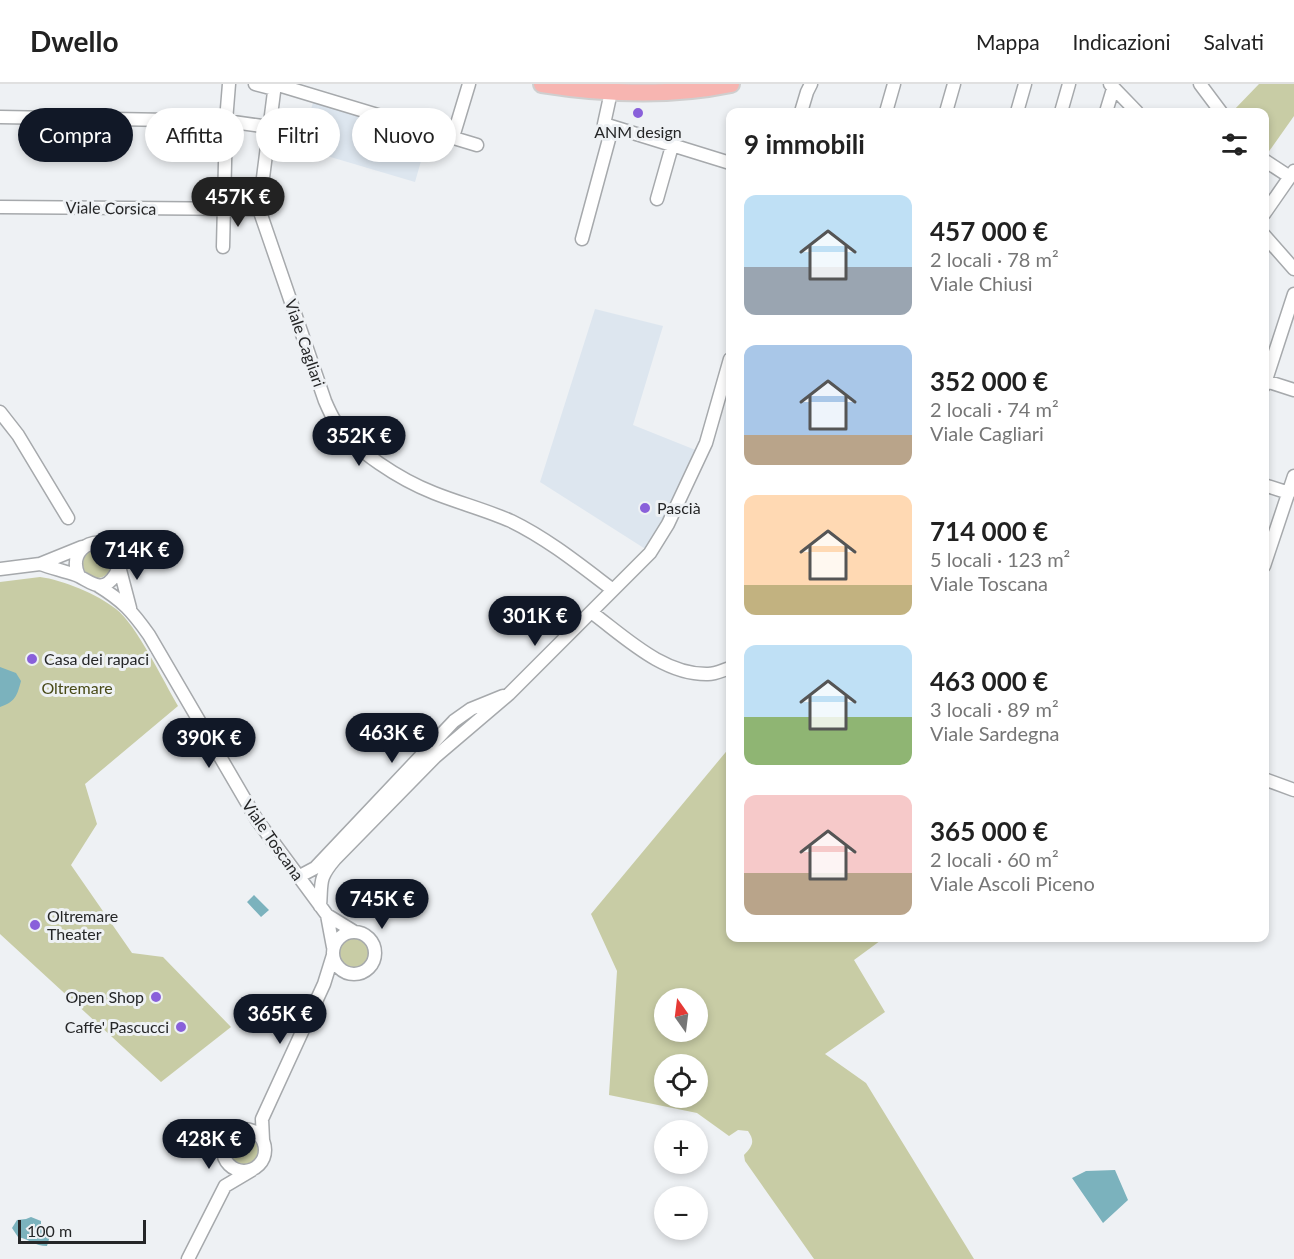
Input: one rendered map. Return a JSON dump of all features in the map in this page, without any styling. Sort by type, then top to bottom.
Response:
[{"type":"main road","points":[[542,84],[590,87],[611,92],[731,84]]},
{"type":"street","points":[[227,108],[229,84]]},
{"type":"street","points":[[255,84],[275,86],[352,108]]},
{"type":"street","points":[[456,128],[470,84]]},
{"type":"street","points":[[887,108],[894,84]]},
{"type":"street","points":[[947,108],[954,84]]},
{"type":"street","points":[[1018,108],[1025,84]]},
{"type":"street","points":[[1061,108],[1069,84]]},
{"type":"street","points":[[1200,84],[1218,108]]},
{"type":"street","points":[[1107,108],[1111,85]]},
{"type":"street","points":[[1111,85],[1133,108]]},
{"type":"street","name":"Viale Cagliari","points":[[272,108],[275,86]]},
{"type":"street","points":[[802,108],[806,87]]},
{"type":"street","points":[[611,92],[604,124],[726,162]]},
{"type":"street","points":[[0,117],[145,120]]},
{"type":"street","points":[[582,239],[612,128]]},
{"type":"street","points":[[456,138],[477,145]]},
{"type":"street","points":[[657,199],[672,146]]},
{"type":"street","points":[[223,247],[225,162]]},
{"type":"street","name":"Viale Cagliari","points":[[265,162],[259,209],[325,401],[336,422],[356,445],[373,459],[415,484],[509,520],[535,534],[563,551],[613,590]]},
{"type":"street","points":[[1269,162],[1292,174],[1269,207]]},
{"type":"street","name":"Viale Corsica","points":[[0,207],[259,209]]},
{"type":"street","points":[[1269,241],[1294,269]]},
{"type":"street","points":[[1269,371],[1294,294]]},
{"type":"street","points":[[323,910],[320,882],[323,873],[335,859],[435,757],[509,694],[650,553],[668,524],[706,443],[726,373]]},
{"type":"street","points":[[1269,384],[1294,390]]},
{"type":"street","points":[[0,412],[18,435],[68,518]]},
{"type":"street","points":[[1269,551],[1294,476]]},
{"type":"street","points":[[1269,487],[1289,493]]},
{"type":"street","points":[[0,569],[40,564],[96,542],[112,549],[118,560],[114,577],[104,584],[97,585],[90,584],[79,576],[40,564]]},
{"type":"street","points":[[79,576],[75,564],[76,557],[84,546]]},
{"type":"street","name":"Viale Toscana","points":[[118,560],[130,609]]},
{"type":"street","name":"Viale Toscana","points":[[97,585],[117,597],[130,609],[149,635],[257,820],[323,910],[353,932]]},
{"type":"street","points":[[591,612],[648,654],[676,669],[711,674],[726,669]]},
{"type":"street","points":[[298,877],[315,868],[454,721],[471,709],[509,694]]},
{"type":"street","points":[[1269,781],[1294,790]]},
{"type":"street","name":"Viale Toscana","points":[[323,910],[333,951]]},
{"type":"street","points":[[263,1140],[262,1119],[324,984],[333,951],[340,936],[353,932],[364,934],[372,942],[375,953],[375,958],[368,969],[361,973],[347,973],[324,984]]},
{"type":"street","points":[[333,951],[337,966],[347,973]]},
{"type":"street","points":[[188,1259],[225,1186],[223,1152],[226,1139],[236,1130],[262,1119]]},
{"type":"street","points":[[225,1186],[254,1169],[265,1156],[265,1145],[260,1134],[249,1128],[236,1130]]},
{"type":"street","points":[[223,1152],[228,1164],[234,1168],[247,1171],[254,1169]]},
{"type":"shaded area","points":[[314,99],[352,110],[352,162],[421,162],[415,182],[340,160],[340,108],[311,108]]},
{"type":"shaded area","points":[[595,309],[663,326],[633,425],[698,451],[664,522],[647,550],[540,482]]},
{"type":"green space","points":[[1259,84],[1294,84],[1294,116],[1269,151],[1269,108],[1236,108]]},
{"type":"green space","points":[[97,550],[107,554],[111,564],[107,574],[97,578],[87,574],[83,564],[87,554]]},
{"type":"green space","name":"Oltremare","points":[[40,577],[59,581],[99,598],[124,616],[141,640],[178,706],[85,784],[97,824],[71,865],[132,953],[163,957],[231,1027],[161,1082],[0,934],[0,582]]},
{"type":"green space","points":[[726,752],[726,942],[879,942],[854,960],[885,1012],[825,1054],[866,1083],[974,1259],[814,1259],[745,1161],[744,1155],[752,1143],[748,1131],[738,1130],[729,1136],[697,1113],[673,1108],[708,1108],[708,1054],[654,1054],[654,1104],[609,1095],[617,971],[591,914]]},
{"type":"green space","points":[[354,935],[367,940],[372,953],[367,966],[354,971],[341,966],[336,953],[341,940]]},
{"type":"green space","points":[[244,1136],[254,1140],[258,1150],[254,1160],[244,1164],[234,1160],[230,1150],[234,1140]]},
{"type":"water","points":[[0,667],[16,673],[21,681],[15,698],[0,707]]},
{"type":"water","points":[[254,895],[269,910],[261,917],[247,902]]},
{"type":"water","points":[[1115,1170],[1128,1200],[1103,1223],[1072,1178],[1086,1171]]},
{"type":"water","points":[[31,1217],[41,1221],[50,1236],[47,1246],[18,1237],[12,1228],[17,1220]]},
{"type":"place","name":"ANM design","points":[[638,113]]},
{"type":"place","name":"Pascià","points":[[645,508]]},
{"type":"place","name":"Casa dei rapaci","points":[[32,659]]},
{"type":"place","name":"Oltremare Theater","points":[[35,925]]},
{"type":"place","name":"Open Shop","points":[[156,997]]},
{"type":"place","name":"Caffe' Pascucci","points":[[181,1027]]}]
